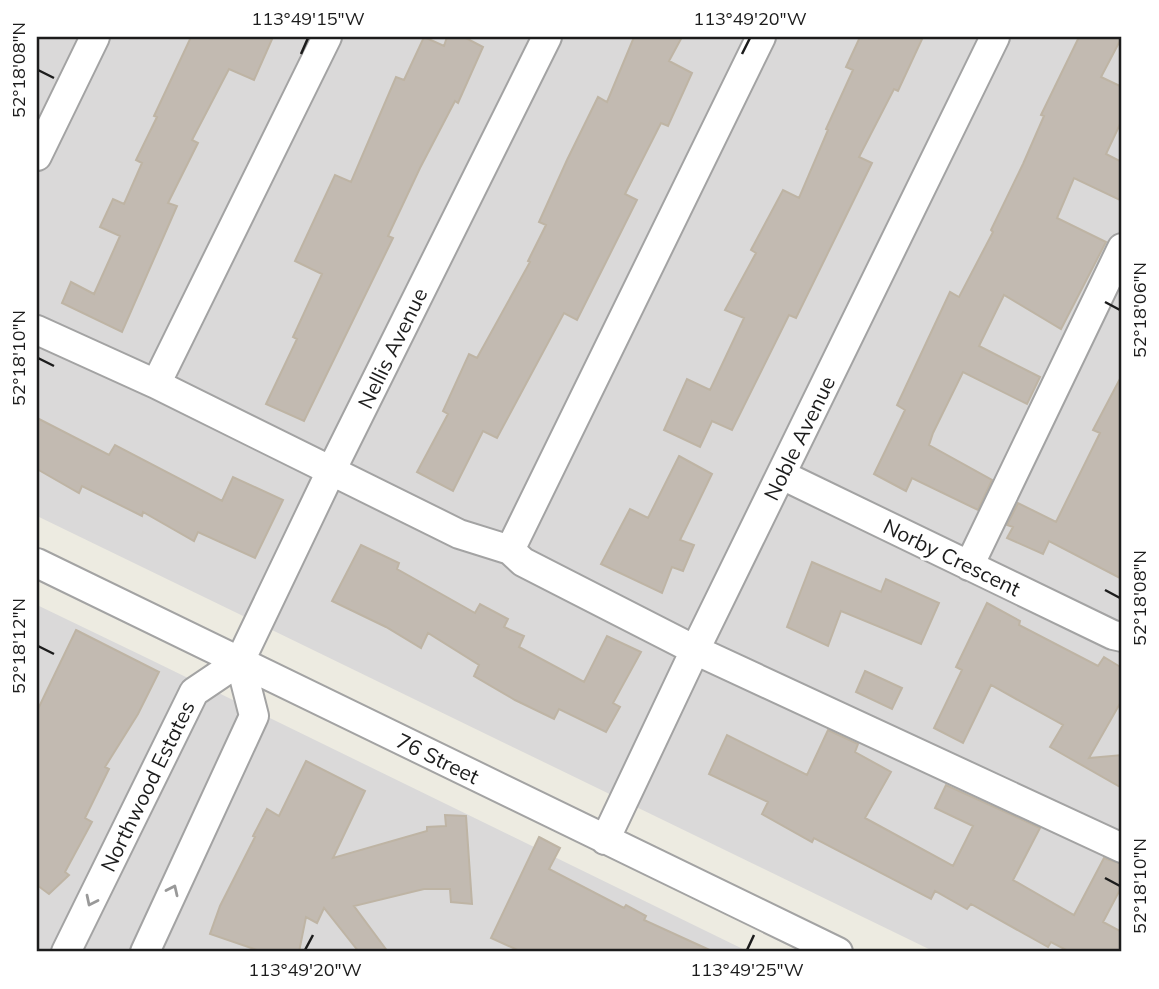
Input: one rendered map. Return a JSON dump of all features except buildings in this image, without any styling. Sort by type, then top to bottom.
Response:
[{"type":"street","points":[[37,156],[45,117],[95,37]]},
{"type":"street","points":[[156,384],[327,37]]},
{"type":"street","name":"Nellis Avenue","points":[[240,661],[331,471],[547,37]]},
{"type":"street","points":[[510,550],[761,37]]},
{"type":"street","name":"Noble Avenue","points":[[605,840],[995,37]]},
{"type":"street","points":[[969,566],[1122,248]]},
{"type":"street","points":[[37,330],[156,384],[459,534],[510,550],[523,562],[695,650],[1122,848]]},
{"type":"street","name":"Norby Crescent","points":[[782,475],[1122,637]]},
{"type":"street","name":"76 Street","points":[[37,563],[838,952]]},
{"type":"street","points":[[145,952],[254,716],[240,661]]},
{"type":"street","name":"Northwood Estates","points":[[66,952],[194,692],[240,661]]},
{"type":"shaded area","points":[[37,37],[1122,37],[1122,952],[935,952],[37,516]]},
{"type":"shaded area","points":[[37,605],[147,658],[749,952],[37,952]]}]
